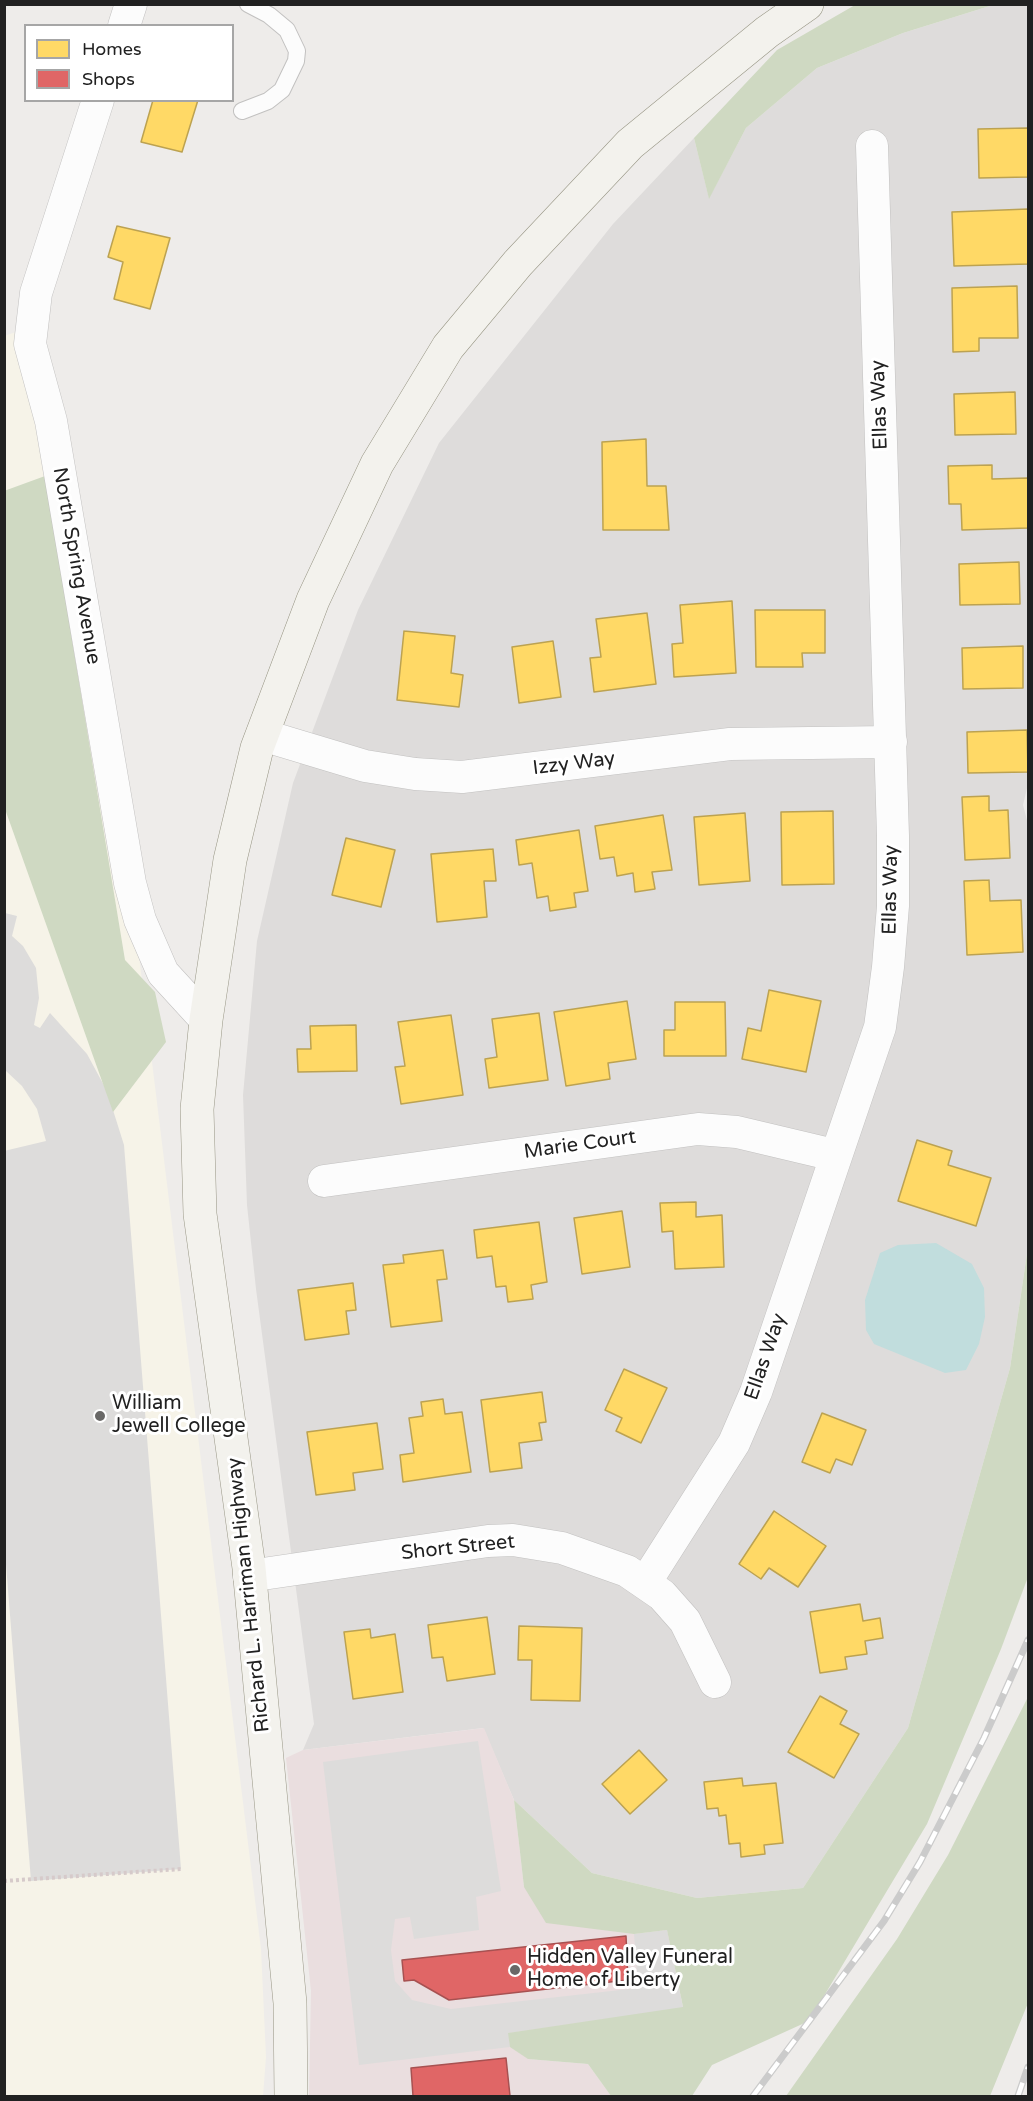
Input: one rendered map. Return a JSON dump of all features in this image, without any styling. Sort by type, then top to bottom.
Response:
[{"type":"main road","name":"Richard L. Harriman Highway","points":[[291,2097],[290,2003],[249,1576],[200,1214],[197,1109],[206,1020],[230,860],[262,735],[313,600],[377,464],[448,347],[518,263],[630,144],[767,32],[807,4]]},
{"type":"street","points":[[125,24],[131,4]]},
{"type":"street","name":"North Spring Avenue","points":[[97,102],[17,349],[51,421],[130,883],[140,920],[163,973],[206,1020]]},
{"type":"street","name":"Ellas Way","points":[[645,1583],[734,1443],[756,1392],[834,1155],[880,1027],[893,906],[891,742],[872,146]]},
{"type":"street","name":"Izzy Way","points":[[262,735],[365,766],[416,774],[462,777],[730,744],[891,742]]},
{"type":"street","name":"Marie Court","points":[[324,1181],[699,1129],[737,1132],[834,1155]]},
{"type":"street","name":"Short Street","points":[[249,1576],[488,1541],[513,1540],[562,1548],[627,1571],[662,1595],[686,1621],[716,1682]]},
{"type":"lane","points":[[242,111],[268,101],[282,90],[297,61],[297,51],[287,30],[269,15],[248,4]]},
{"type":"path","points":[[4,1881],[181,1869]]},
{"type":"shaded area","points":[[993,5],[1028,5],[1028,784],[1023,805],[1028,824],[1028,1247],[1010,1368],[908,1728],[803,1888],[697,1898],[592,1873],[514,1800],[483,1728],[303,1750],[314,1724],[256,1289],[247,1205],[243,1095],[257,941],[293,783],[358,610],[439,443],[613,224],[694,138],[709,198],[746,128],[817,68],[903,33]]},
{"type":"shaded area","name":"William Jewell College","points":[[34,326],[130,883],[261,1949],[266,2057],[263,2096],[5,2096],[4,336]]},
{"type":"shaded area","points":[[5,913],[17,916],[12,936],[23,946],[36,968],[39,998],[34,1025],[40,1028],[50,1013],[87,1054],[107,1091],[124,1145],[181,1869],[31,1881],[4,1539],[4,1151],[46,1141],[37,1109],[22,1086],[5,1070]]},
{"type":"shaded area","points":[[484,1728],[514,1800],[524,1887],[634,1934],[667,1930],[683,2008],[528,2059],[588,2064],[611,2096],[309,2096],[311,1991],[286,1758],[303,1750]]},
{"type":"shaded area","points":[[478,1741],[501,1891],[476,1897],[479,1930],[414,1939],[410,1917],[395,1919],[391,1950],[395,1981],[412,2000],[451,2009],[638,1988],[634,1934],[667,1930],[683,2008],[509,2033],[510,2047],[359,2065],[323,1762]]},
{"type":"green space","points":[[855,5],[993,5],[903,33],[817,68],[746,128],[709,199],[694,138],[777,50]]},
{"type":"green space","points":[[45,476],[125,960],[155,992],[166,1042],[113,1112],[5,809],[4,491]]},
{"type":"green space","points":[[1028,1247],[1028,1577],[1001,1649],[927,1824],[809,2021],[712,2065],[692,2096],[611,2096],[588,2064],[528,2059],[510,2047],[508,2033],[683,2007],[667,1930],[634,1934],[546,1923],[524,1887],[514,1800],[592,1873],[697,1898],[803,1888],[908,1728],[1010,1368]]},
{"type":"green space","points":[[1028,1697],[1028,2003],[990,2096],[786,2096],[897,1939],[948,1855]]},
{"type":"water","points":[[936,1243],[972,1264],[984,1288],[985,1317],[979,1344],[966,1370],[945,1373],[874,1344],[866,1330],[865,1300],[880,1253],[898,1245]]},
{"type":"building: Homes","points":[[152,102],[197,102],[182,152],[141,142]]},
{"type":"building: Homes","points":[[1028,128],[1028,177],[979,178],[978,129]]},
{"type":"building: Homes","points":[[1028,209],[1028,264],[954,266],[952,212]]},
{"type":"building: Homes","points":[[117,226],[170,238],[150,309],[114,299],[123,262],[108,257]]},
{"type":"building: Homes","points":[[1017,286],[1018,338],[979,338],[979,351],[953,352],[952,288]]},
{"type":"building: Homes","points":[[1015,392],[1016,434],[955,435],[954,394]]},
{"type":"building: Homes","points":[[646,439],[647,486],[666,486],[669,530],[603,530],[602,442]]},
{"type":"building: Homes","points":[[992,465],[992,479],[1028,478],[1028,528],[962,530],[961,504],[949,504],[948,466]]},
{"type":"building: Homes","points":[[1019,562],[1020,604],[960,605],[959,564]]},
{"type":"building: Homes","points":[[732,601],[736,673],[674,677],[672,644],[683,643],[680,605]]},
{"type":"building: Homes","points":[[755,610],[825,610],[825,653],[802,653],[803,667],[756,667]]},
{"type":"building: Homes","points":[[647,613],[656,684],[594,692],[590,658],[601,657],[596,619]]},
{"type":"building: Homes","points":[[404,631],[455,636],[451,673],[463,675],[459,707],[397,700]]},
{"type":"building: Homes","points":[[553,641],[561,697],[519,703],[512,647]]},
{"type":"building: Homes","points":[[1023,646],[1023,688],[963,689],[962,648]]},
{"type":"building: Homes","points":[[1027,730],[1028,772],[968,773],[967,732]]},
{"type":"building: Homes","points":[[989,796],[989,811],[1008,810],[1010,858],[965,860],[962,797]]},
{"type":"building: Homes","points":[[833,811],[834,884],[782,885],[781,812]]},
{"type":"building: Homes","points":[[745,813],[750,881],[699,885],[694,817]]},
{"type":"building: Homes","points":[[663,815],[672,870],[652,872],[655,889],[635,892],[633,873],[617,876],[614,857],[600,859],[595,826]]},
{"type":"building: Homes","points":[[579,830],[588,891],[574,893],[576,907],[550,911],[548,896],[537,898],[532,863],[519,865],[516,840]]},
{"type":"building: Homes","points":[[346,838],[395,850],[381,907],[332,895]]},
{"type":"building: Homes","points":[[493,849],[496,881],[484,881],[487,917],[437,922],[431,854]]},
{"type":"building: Homes","points":[[989,880],[990,901],[1021,900],[1023,952],[967,955],[964,881]]},
{"type":"building: Homes","points":[[769,990],[821,1001],[806,1072],[742,1059],[748,1028],[761,1031]]},
{"type":"building: Homes","points":[[627,1001],[636,1059],[608,1063],[610,1079],[566,1086],[554,1012]]},
{"type":"building: Homes","points":[[675,1002],[725,1002],[726,1056],[664,1056],[664,1030],[675,1030]]},
{"type":"building: Homes","points":[[539,1013],[548,1080],[489,1088],[485,1059],[497,1057],[492,1019]]},
{"type":"building: Homes","points":[[451,1015],[463,1095],[401,1104],[395,1067],[405,1066],[398,1022]]},
{"type":"building: Homes","points":[[356,1025],[357,1071],[298,1072],[297,1049],[311,1049],[310,1026]]},
{"type":"building: Homes","points":[[917,1140],[952,1151],[948,1165],[991,1178],[976,1226],[898,1201]]},
{"type":"building: Homes","points":[[696,1202],[696,1217],[722,1215],[724,1267],[675,1269],[673,1231],[662,1232],[660,1203]]},
{"type":"building: Homes","points":[[622,1211],[630,1267],[582,1274],[574,1218]]},
{"type":"building: Homes","points":[[539,1222],[547,1282],[531,1285],[533,1299],[508,1302],[506,1286],[496,1287],[492,1256],[477,1258],[474,1230]]},
{"type":"building: Homes","points":[[443,1250],[447,1279],[437,1280],[442,1321],[391,1327],[383,1265],[404,1263],[403,1255]]},
{"type":"building: Homes","points":[[353,1283],[356,1310],[346,1311],[349,1334],[305,1340],[298,1290]]},
{"type":"building: Homes","points":[[624,1369],[667,1388],[641,1443],[616,1431],[622,1418],[605,1410]]},
{"type":"building: Homes","points":[[542,1392],[546,1422],[539,1423],[542,1440],[519,1443],[522,1468],[490,1472],[481,1400]]},
{"type":"building: Homes","points":[[443,1399],[445,1414],[462,1412],[471,1472],[403,1482],[400,1455],[414,1453],[409,1418],[423,1416],[421,1402]]},
{"type":"building: Homes","points":[[822,1413],[866,1430],[852,1465],[836,1459],[830,1473],[802,1462]]},
{"type":"building: Homes","points":[[377,1423],[383,1469],[353,1473],[355,1490],[316,1495],[307,1432]]},
{"type":"building: Homes","points":[[774,1511],[826,1546],[798,1587],[769,1568],[761,1579],[739,1564]]},
{"type":"building: Homes","points":[[860,1604],[863,1621],[880,1618],[883,1638],[865,1641],[867,1654],[845,1657],[847,1669],[820,1673],[810,1612]]},
{"type":"building: Homes","points":[[487,1617],[495,1674],[447,1681],[443,1657],[432,1658],[428,1625]]},
{"type":"building: Homes","points":[[519,1626],[582,1628],[580,1701],[531,1700],[532,1660],[518,1660]]},
{"type":"building: Homes","points":[[370,1629],[371,1638],[395,1634],[403,1692],[353,1699],[344,1632]]},
{"type":"building: Homes","points":[[820,1696],[847,1711],[840,1724],[859,1734],[834,1778],[788,1752]]},
{"type":"building: Homes","points":[[639,1750],[667,1780],[630,1814],[602,1784]]},
{"type":"building: Homes","points":[[742,1778],[743,1786],[776,1783],[783,1843],[764,1845],[765,1854],[741,1857],[740,1843],[729,1844],[726,1815],[719,1816],[718,1808],[707,1809],[704,1782]]},
{"type":"building: Shops","name":"Hidden Valley Funeral Home of Liberty","points":[[626,1936],[628,1980],[449,2000],[414,1980],[404,1981],[402,1960]]},
{"type":"building: Shops","points":[[506,2058],[510,2096],[413,2096],[411,2068]]},
{"type":"railway","points":[[753,2096],[884,1921],[920,1862],[984,1738],[1028,1640]]},
{"type":"railway","points":[[1018,2096],[1028,2067]]},
{"type":"place","name":"William Jewell College","points":[[100,1416]]},
{"type":"place","name":"Hidden Valley Funeral Home of Liberty","points":[[515,1970]]}]
